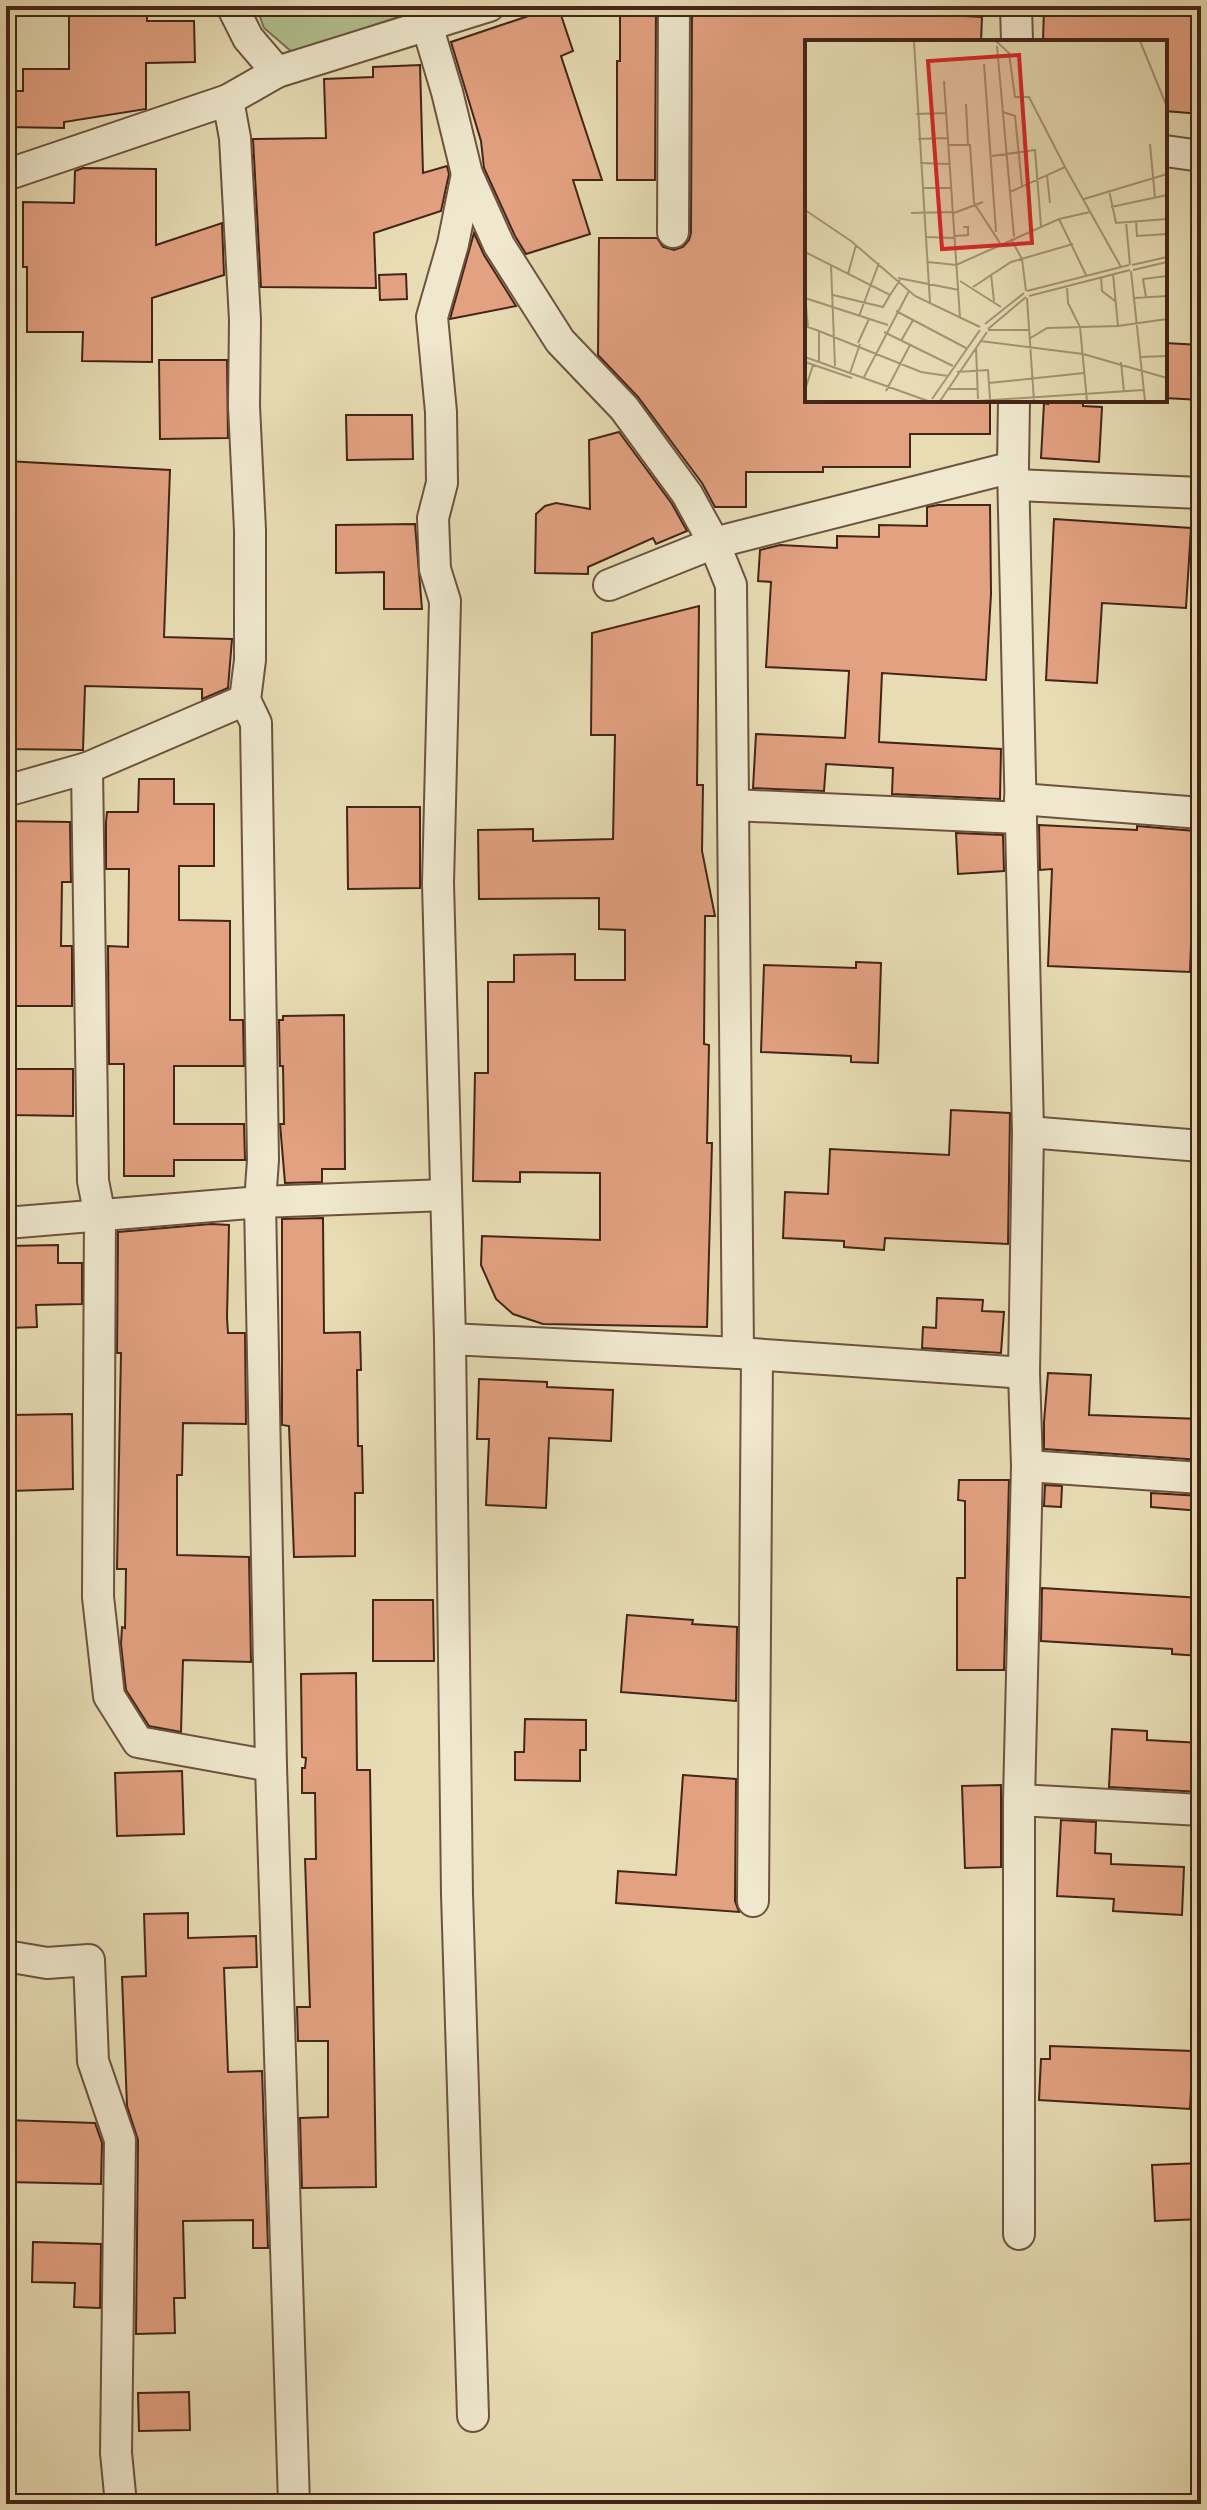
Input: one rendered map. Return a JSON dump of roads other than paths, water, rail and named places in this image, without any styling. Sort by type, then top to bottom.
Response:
[{"type":"street","points":[[232,6],[248,38],[277,72]]},
{"type":"street","points":[[6,175],[228,100],[277,72],[489,6]]},
{"type":"street","points":[[673,232],[674,6]]},
{"type":"street","points":[[1016,6],[1017,40]]},
{"type":"street","points":[[427,25],[467,174],[499,245],[560,341],[624,408],[687,494],[714,543],[731,585],[733,805],[748,1354],[753,1901]]},
{"type":"street","points":[[228,100],[235,138],[245,320],[244,406],[250,530],[250,660],[245,700],[256,723],[263,1160],[260,1202],[271,1766],[294,2504]]},
{"type":"street","points":[[1167,151],[1201,156]]},
{"type":"street","points":[[467,174],[453,244],[432,317],[441,412],[442,469],[442,483],[433,518],[435,569],[445,601],[438,883],[450,1339],[457,1894],[473,2416]]},
{"type":"street","points":[[1014,402],[1028,1132],[1024,1373],[1027,1466],[1019,1800],[1019,2234]]},
{"type":"street","points":[[609,585],[714,543],[1014,476],[1201,493]]},
{"type":"street","points":[[6,791],[87,768],[245,700]]},
{"type":"street","points":[[87,768],[93,1181],[100,1216],[98,1597],[109,1696],[138,1742],[271,1766]]},
{"type":"street","points":[[733,805],[1201,813]]},
{"type":"street","points":[[1028,1132],[1201,1146]]},
{"type":"street","points":[[6,1223],[260,1202],[446,1195]]},
{"type":"street","points":[[450,1339],[748,1354],[1024,1373]]},
{"type":"street","points":[[1027,1466],[1201,1478]]},
{"type":"street","points":[[1019,1800],[1201,1810]]},
{"type":"street","points":[[6,1956],[47,1963],[89,1960],[93,2061],[120,2140],[116,2453],[121,2504]]}]
